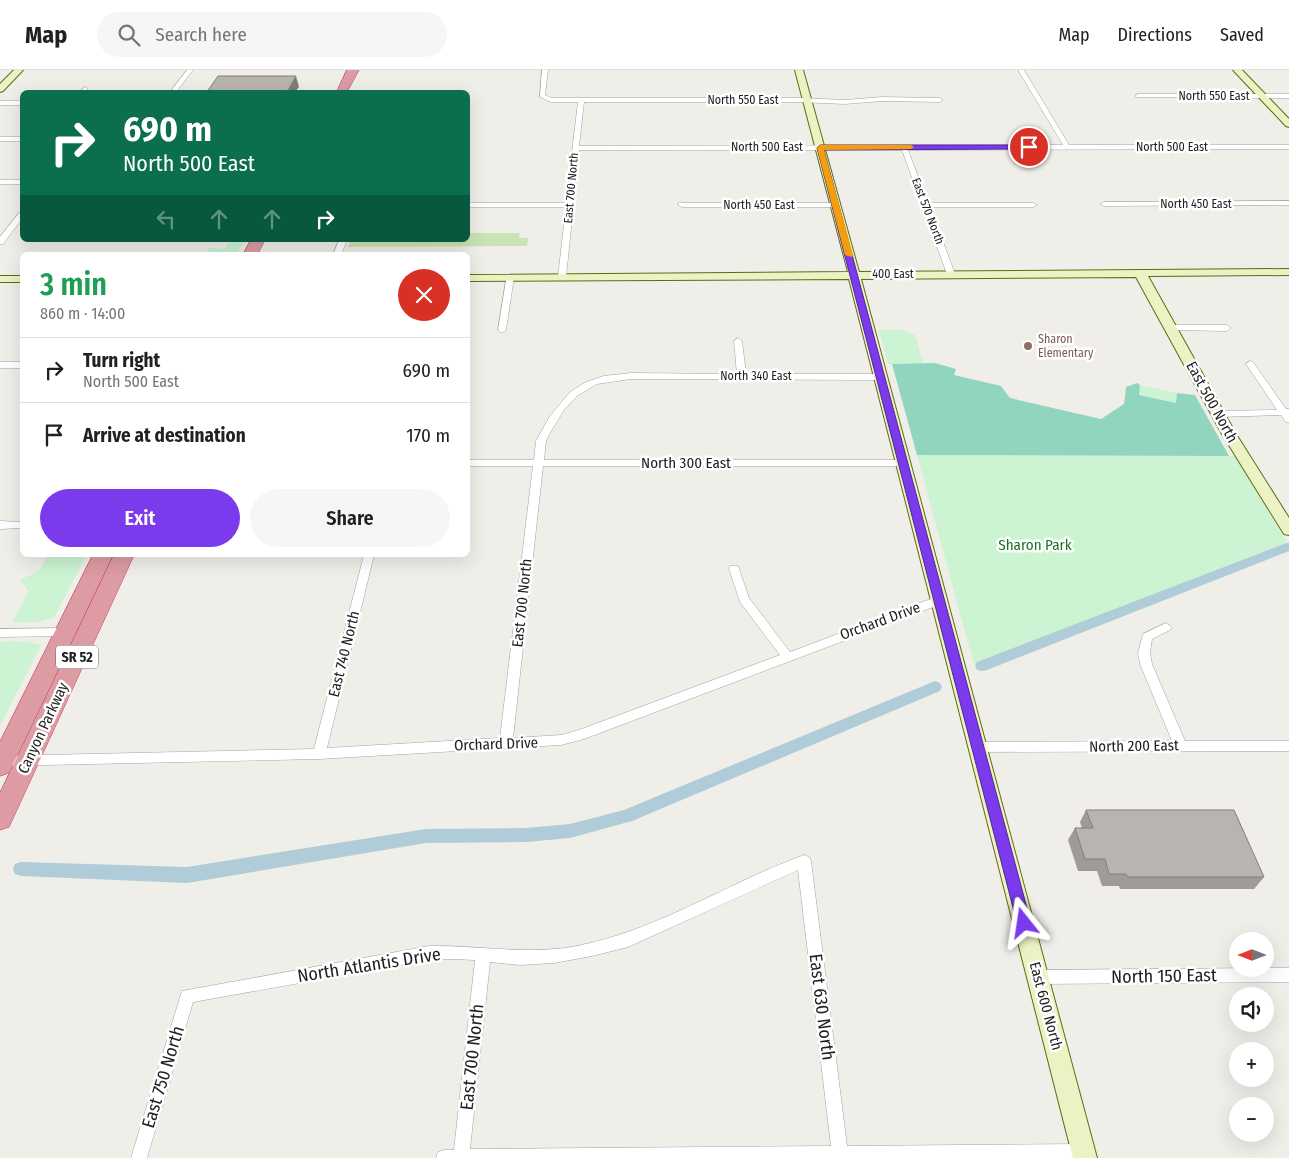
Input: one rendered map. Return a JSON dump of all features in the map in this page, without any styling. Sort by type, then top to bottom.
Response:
[{"type":"highway","points":[[343,90],[353,70]]},
{"type":"highway","points":[[355,90],[365,70]]},
{"type":"highway","name":"Canyon Parkway","points":[[1,763],[102,557]]},
{"type":"highway","name":"Canyon Parkway","points":[[0,819],[123,557]]},
{"type":"street","points":[[0,89],[19,70]]},
{"type":"street","points":[[175,90],[190,70]]},
{"type":"street","name":"North 550 East","points":[[545,70],[542,96],[545,99],[940,100]]},
{"type":"street","name":"East 600 North","points":[[799,70],[904,462],[1084,1155]]},
{"type":"street","points":[[1021,70],[1067,147]]},
{"type":"street","points":[[1237,70],[1289,124]]},
{"type":"street","name":"North 550 East","points":[[1138,96],[1289,96]]},
{"type":"street","name":"East 700 North","points":[[562,277],[581,100]]},
{"type":"street","points":[[0,103],[20,103]]},
{"type":"street","points":[[0,140],[20,139]]},
{"type":"street","name":"North 500 East","points":[[575,148],[1289,147]]},
{"type":"street","name":"East 570 North","points":[[904,148],[951,274]]},
{"type":"street","points":[[0,182],[20,182]]},
{"type":"street","name":"North 450 East","points":[[1104,204],[1289,204]]},
{"type":"street","points":[[470,205],[570,205]]},
{"type":"street","name":"North 450 East","points":[[682,205],[836,205]]},
{"type":"street","points":[[925,205],[1033,205]]},
{"type":"street","points":[[0,242],[20,217]]},
{"type":"street","name":"400 East","points":[[470,278],[1289,272]]},
{"type":"street","name":"East 500 North","points":[[1140,273],[1218,414],[1289,530]]},
{"type":"street","points":[[502,330],[510,277]]},
{"type":"street","points":[[0,279],[20,279]]},
{"type":"street","points":[[1172,328],[1227,328]]},
{"type":"street","points":[[738,341],[742,376]]},
{"type":"street","points":[[1250,364],[1287,415]]},
{"type":"street","points":[[0,365],[20,365]]},
{"type":"street","name":"North 340 East","points":[[538,463],[541,440],[550,423],[575,394],[594,382],[607,378],[631,376],[881,377]]},
{"type":"street","points":[[1218,414],[1287,415]]},
{"type":"street","name":"North 300 East","points":[[470,463],[904,462]]},
{"type":"street","name":"East 700 North","points":[[506,742],[538,463]]},
{"type":"street","points":[[0,524],[20,524]]},
{"type":"street","name":"East 740 North","points":[[319,754],[368,557]]},
{"type":"street","points":[[734,569],[744,598],[787,656]]},
{"type":"street","name":"Orchard Drive","points":[[1,763],[28,760],[319,754],[506,742],[541,743],[580,735],[940,600]]},
{"type":"street","points":[[1166,627],[1147,637],[1144,653],[1146,664],[1180,745]]},
{"type":"street","points":[[0,633],[65,632]]},
{"type":"street","name":"North 200 East","points":[[978,748],[1180,745],[1289,746]]},
{"type":"street","name":"North Atlantis Drive","points":[[188,996],[429,954],[456,952],[529,958],[570,954],[599,948],[628,940],[804,861]]},
{"type":"street","name":"East 630 North","points":[[804,861],[840,1153]]},
{"type":"street","name":"East 700 North","points":[[461,1158],[483,955]]},
{"type":"street","name":"North 150 East","points":[[1038,977],[1289,975]]},
{"type":"street","name":"East 750 North","points":[[139,1158],[188,996]]},
{"type":"street","points":[[444,1158],[840,1153],[1084,1155]]},
{"type":"green space","points":[[470,233],[520,233],[519,238],[528,238],[527,246],[348,247],[350,242],[470,242]]},
{"type":"green space","points":[[229,242],[244,242],[238,252],[207,252],[209,248],[225,249]]},
{"type":"green space","points":[[879,330],[903,330],[915,335],[923,363],[888,364]]},
{"type":"green space","points":[[935,363],[956,369],[954,375],[1001,386],[1010,398],[1101,419],[1124,404],[1126,387],[1137,383],[1140,385],[1139,395],[1176,403],[1177,393],[1195,395],[1229,456],[917,455],[892,364]]},
{"type":"green space","points":[[1140,385],[1177,393],[1176,403],[1139,395]]},
{"type":"green space","name":"Sharon Park","points":[[917,455],[1235,456],[1287,542],[974,665]]},
{"type":"green space","points":[[47,557],[85,557],[54,618],[37,622],[12,622],[29,591],[20,580],[39,571]]},
{"type":"green space","points":[[2,641],[28,642],[41,645],[0,726],[0,644]]},
{"type":"building","points":[[218,76],[296,76],[288,90],[208,90]]},
{"type":"building","points":[[1086,810],[1234,810],[1264,877],[1128,877],[1126,874],[1109,874],[1105,859],[1085,859],[1075,828],[1093,828]]},
{"type":"waterway","points":[[982,666],[1286,547]]},
{"type":"waterway","points":[[21,869],[187,875],[426,836],[526,835],[570,831],[626,816],[935,687]]},
{"type":"slow traffic","points":[[849,255],[820,148],[911,147]]},
{"type":"place","name":"Sharon Elementary","points":[[1028,346]]},
{"type":"route","points":[[1024,923],[820,148],[1029,147]]}]
